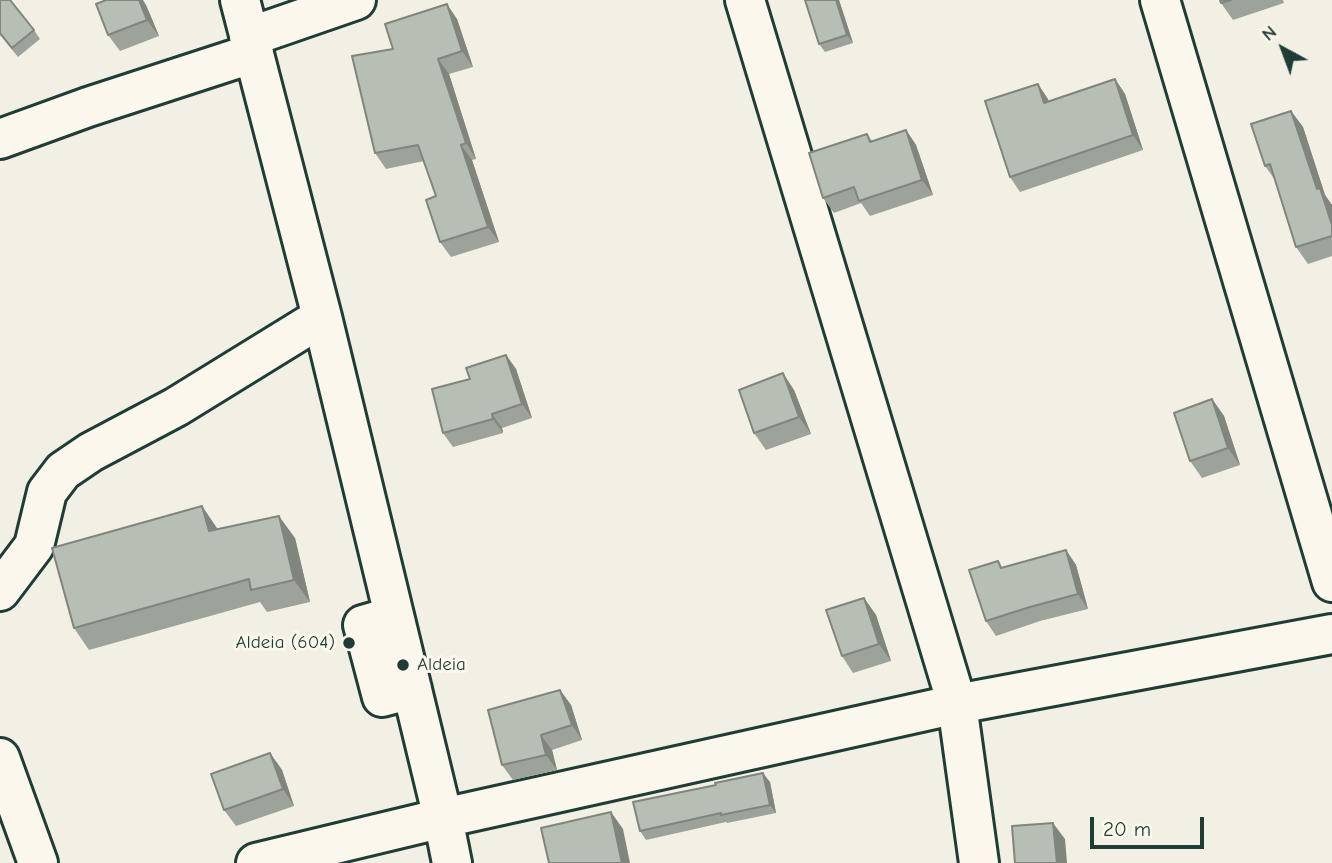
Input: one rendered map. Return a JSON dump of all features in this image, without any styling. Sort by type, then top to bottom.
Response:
[{"type":"street","points":[[240,0],[322,317],[452,863]]},
{"type":"street","points":[[0,139],[252,45],[356,0]]},
{"type":"street","points":[[745,0],[957,704],[979,863]]},
{"type":"street","points":[[1160,0],[1332,582]]},
{"type":"street","points":[[0,591],[34,546],[47,492],[63,471],[91,452],[176,407],[322,317]]},
{"type":"street","points":[[256,863],[443,818],[957,704],[1332,634]]},
{"type":"street","points":[[0,758],[38,863]]},
{"type":"building","points":[[0,0],[10,0],[34,30],[12,48],[0,33]]},
{"type":"building","points":[[106,0],[139,0],[147,20],[108,35],[96,4]]},
{"type":"building","points":[[805,0],[836,0],[847,35],[819,44]]},
{"type":"building","points":[[447,4],[462,51],[438,59],[466,143],[461,145],[488,227],[440,242],[426,200],[436,196],[418,145],[375,153],[352,56],[393,49],[385,24]]},
{"type":"building","points":[[1115,79],[1133,135],[1010,177],[985,101],[1038,84],[1044,103]]},
{"type":"building","points":[[1291,111],[1332,225],[1332,236],[1296,247],[1270,164],[1265,166],[1251,124]]},
{"type":"building","points":[[906,130],[922,180],[859,201],[854,187],[823,198],[809,153],[867,134],[870,142]]},
{"type":"building","points":[[506,355],[522,404],[492,414],[493,419],[443,433],[432,389],[470,379],[466,368]]},
{"type":"building","points":[[783,373],[799,417],[754,433],[739,390]]},
{"type":"building","points":[[1212,399],[1228,448],[1190,461],[1174,413]]},
{"type":"building","points":[[202,506],[209,531],[279,516],[294,580],[251,590],[249,579],[74,628],[52,548]]},
{"type":"building","points":[[1066,550],[1078,594],[986,621],[969,570],[998,561],[1001,568]]},
{"type":"building","points":[[864,598],[879,644],[842,656],[826,610]]},
{"type":"building","points":[[560,690],[572,725],[541,735],[546,755],[502,765],[488,710]]},
{"type":"building","points":[[270,753],[283,789],[224,810],[211,774]]},
{"type":"building","points":[[763,773],[770,805],[640,831],[633,802]]},
{"type":"building","points":[[611,812],[622,863],[549,863],[541,828]]},
{"type":"building","points":[[1053,823],[1057,863],[1015,863],[1012,826]]},
{"type":"place","name":"Aldeia (604)","points":[[349,643]]},
{"type":"place","name":"Aldeia","points":[[403,665]]}]
